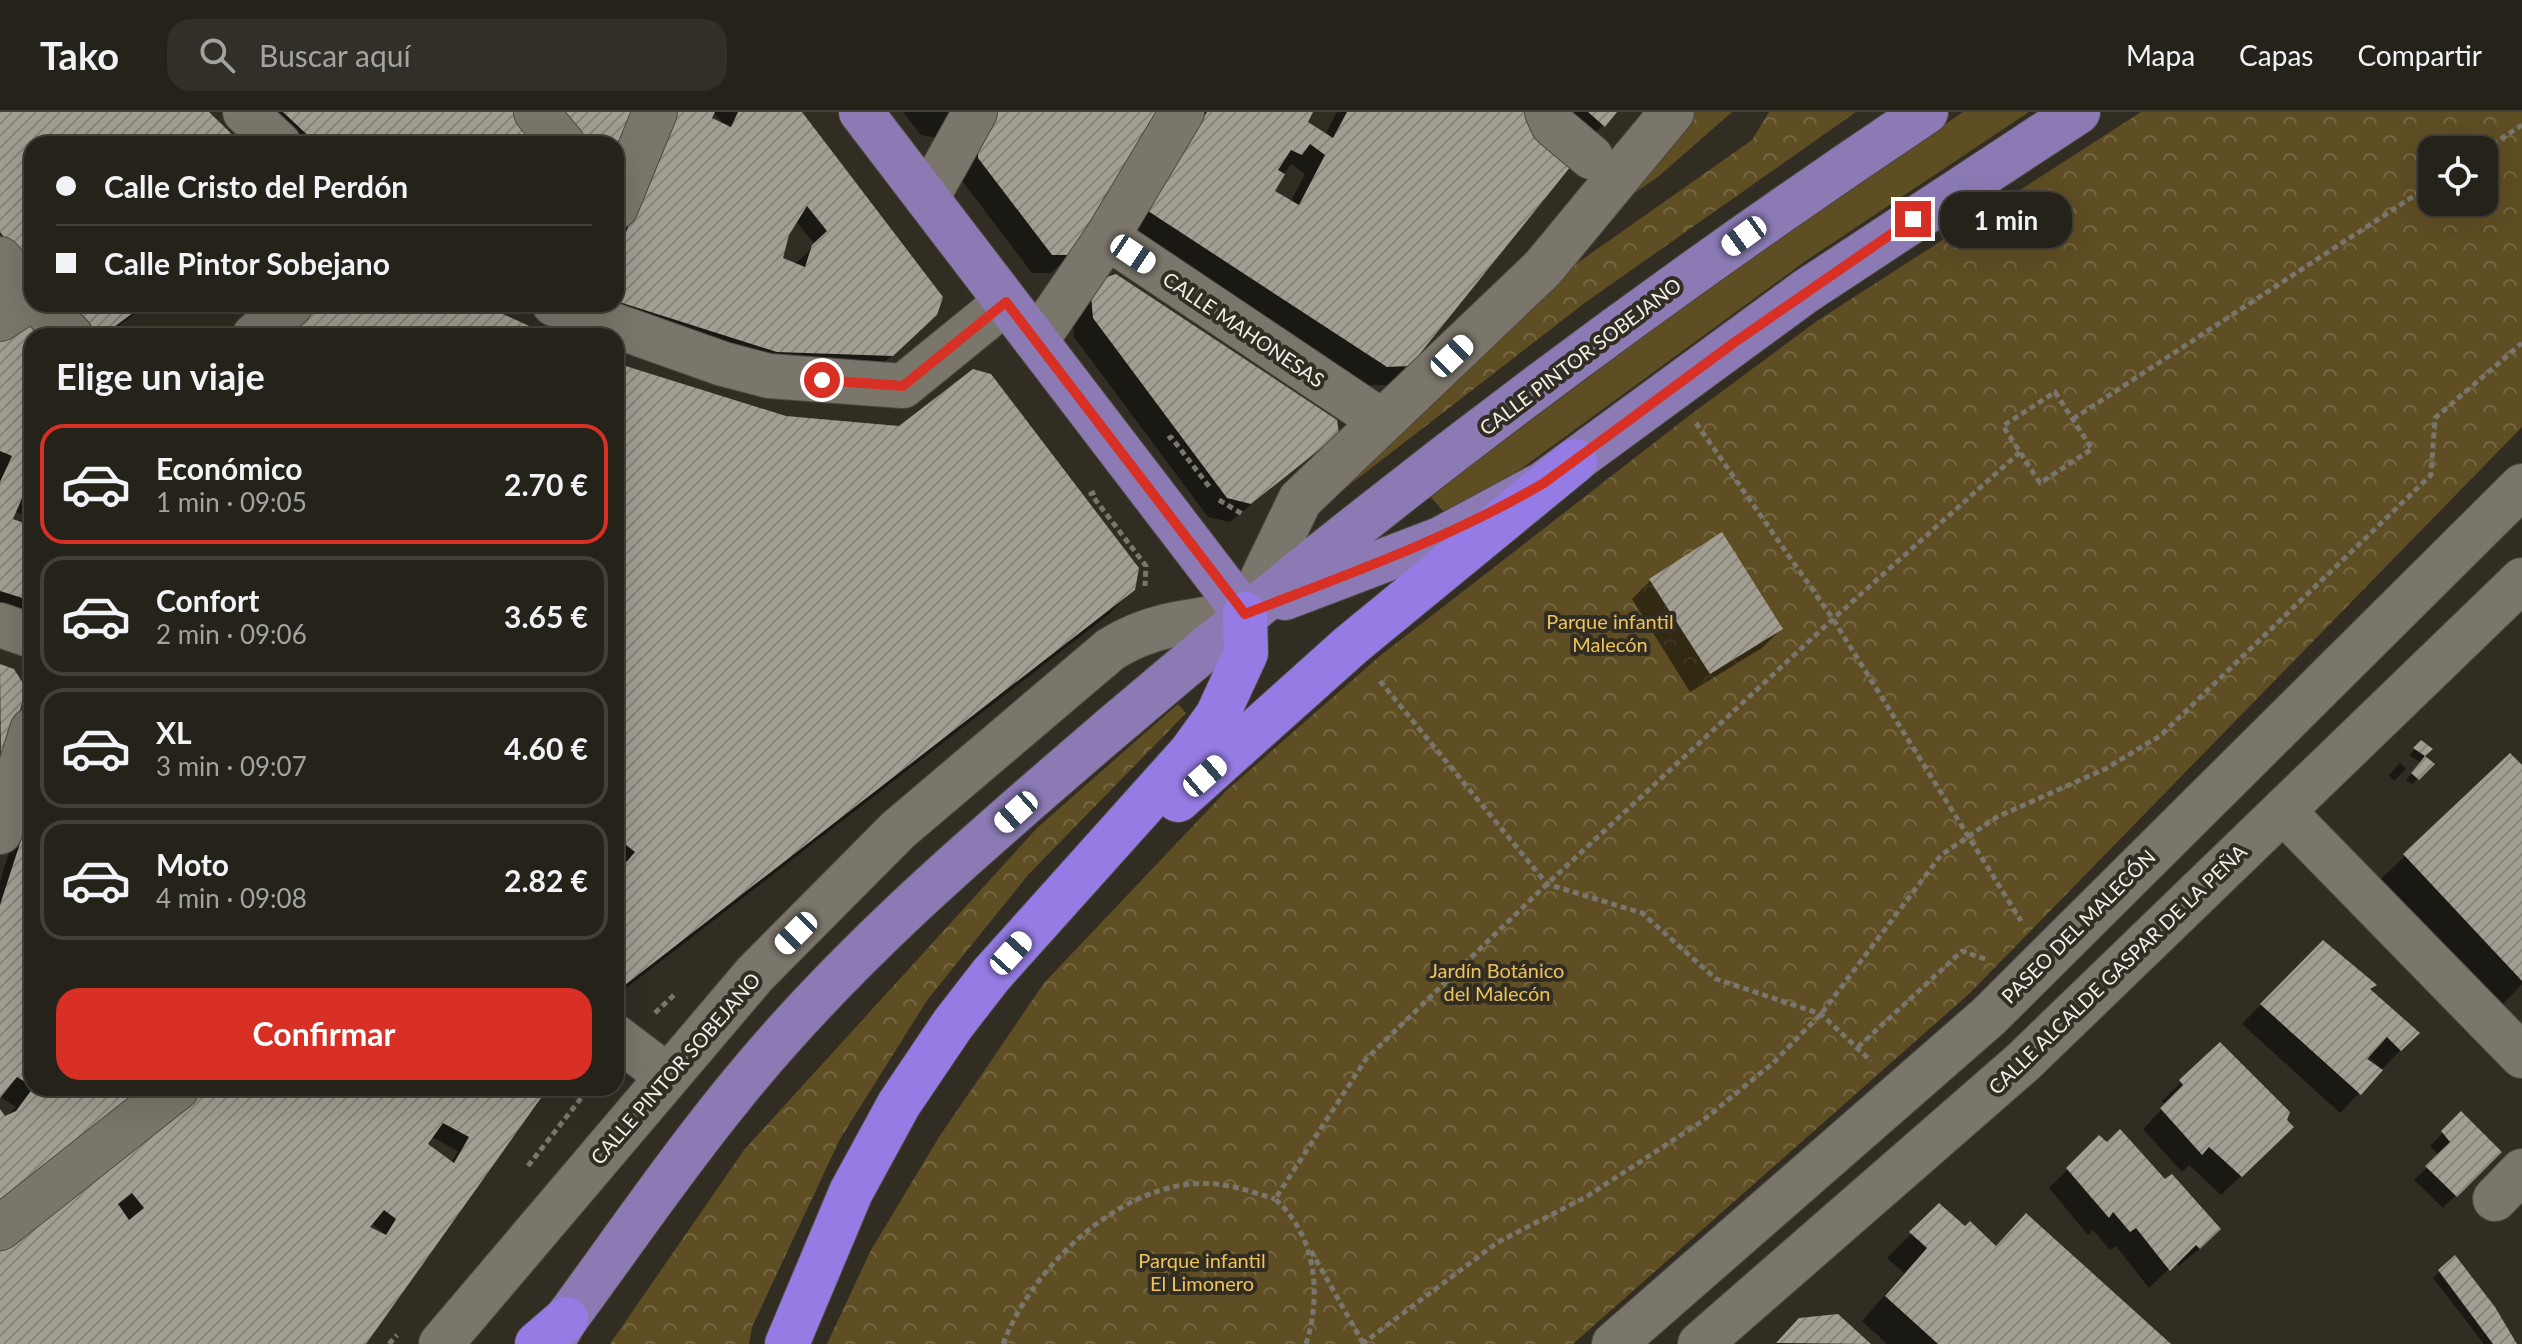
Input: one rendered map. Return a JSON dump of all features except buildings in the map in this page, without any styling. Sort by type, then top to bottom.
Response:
[{"type":"highway","points":[[991,975],[1142,831],[1351,645],[1575,461]]},
{"type":"highway","points":[[787,1344],[851,1192],[892,1116],[953,1024],[991,975],[1200,740],[1217,716],[1246,653],[1245,614]]},
{"type":"main road","points":[[551,1336],[731,1096],[834,983],[1013,815],[1245,614],[861,112]]},
{"type":"main road","name":"CALLE PINTOR SOBEJANO","points":[[1245,614],[1482,428],[1670,289],[1926,112]]},
{"type":"main road","name":"CALLE PINTOR SOBEJANO","points":[[1245,614],[1440,539],[1511,503],[1575,461],[1806,291],[2078,112]]},
{"type":"street","points":[[245,112],[270,136]]},
{"type":"street","points":[[536,112],[556,136]]},
{"type":"street","points":[[624,187],[655,112]]},
{"type":"street","points":[[927,198],[975,112]]},
{"type":"street","points":[[1036,341],[1107,237],[1182,112]]},
{"type":"street","points":[[1547,112],[1553,125],[1591,157]]},
{"type":"street","points":[[1245,614],[1300,500],[1380,420],[1543,268],[1672,112]]},
{"type":"street","name":"CALLE MAHONESAS","points":[[1107,237],[1380,420]]},
{"type":"street","points":[[0,259],[24,288]]},
{"type":"street","points":[[0,319],[24,302]]},
{"type":"street","points":[[624,330],[769,376],[903,386],[1006,302]]},
{"type":"street","points":[[48,312],[63,328]]},
{"type":"street","points":[[263,328],[282,312]]},
{"type":"street","points":[[578,315],[619,328]]},
{"type":"street","name":"PASEO DEL MALECÓN","points":[[1614,1344],[2023,982],[2522,486]]},
{"type":"street","name":"CALLE ALCALDE GASPAR DE LA PEÑA","points":[[1718,1339],[2023,1062],[2522,580]]},
{"type":"street","name":"CALLE PINTOR SOBEJANO","points":[[441,1344],[666,1075],[755,974],[898,830],[1111,649],[1158,626],[1245,614]]},
{"type":"street","points":[[0,625],[24,633]]},
{"type":"street","points":[[0,832],[24,756]]},
{"type":"street","points":[[2283,811],[2522,1056]]},
{"type":"street","points":[[624,1043],[666,1075]]},
{"type":"street","points":[[0,1228],[167,1096]]},
{"type":"path","points":[[2498,141],[2522,125]]},
{"type":"path","points":[[2073,419],[2418,193]]},
{"type":"path","points":[[1003,1344],[1011,1323],[1033,1288],[1075,1240],[1114,1212],[1190,1184],[1231,1185],[1275,1199],[1308,1247],[1363,1344],[1498,1242],[1586,1197],[1701,1122],[1773,1063],[1821,1014],[1941,855],[1997,817],[2105,769],[2160,736],[2431,475],[2435,418],[2522,343]]},
{"type":"path","points":[[2055,392],[2073,419],[2092,449],[2040,483],[2003,426],[2055,392]]},
{"type":"path","points":[[1690,415],[1833,619],[2000,886]]},
{"type":"path","points":[[1275,1199],[1366,1059],[1547,884],[1833,619],[2020,452]]},
{"type":"path","points":[[1547,884],[1642,913],[1716,979],[1821,1014],[1860,1049],[1962,951],[2000,963],[2023,982]]},
{"type":"path","points":[[1306,1344],[1316,1300],[1308,1247]]},
{"type":"green space","points":[[1680,112],[1732,112],[1659,176],[1598,219]]},
{"type":"green space","points":[[1769,112],[1856,112],[1586,302],[1326,503],[1546,285],[1752,140]]},
{"type":"green space","points":[[1963,112],[2029,112],[1807,260],[1492,490],[1443,511],[1430,496],[1755,253]]},
{"type":"green space","name":"Jardín Botánico del Malecón","points":[[2141,112],[2522,112],[2522,427],[1970,993],[1573,1344],[827,1344],[871,1250],[939,1137],[1044,983],[1227,790],[1381,655],[1690,415],[1817,321]]},
{"type":"green space","points":[[1178,704],[1186,713],[1028,875],[928,999],[840,1139],[752,1327],[749,1344],[610,1344],[744,1150],[1037,828]]},
{"type":"route","points":[[822,380],[903,386],[1006,302],[1245,614],[1440,539],[1511,503],[1544,483],[1806,291],[1913,219]]},
{"type":"park label","name":"Parque infantil Malecón","points":[[1610,632]]},
{"type":"park label","name":"Parque infantil El Limonero","points":[[1202,1272]]}]
